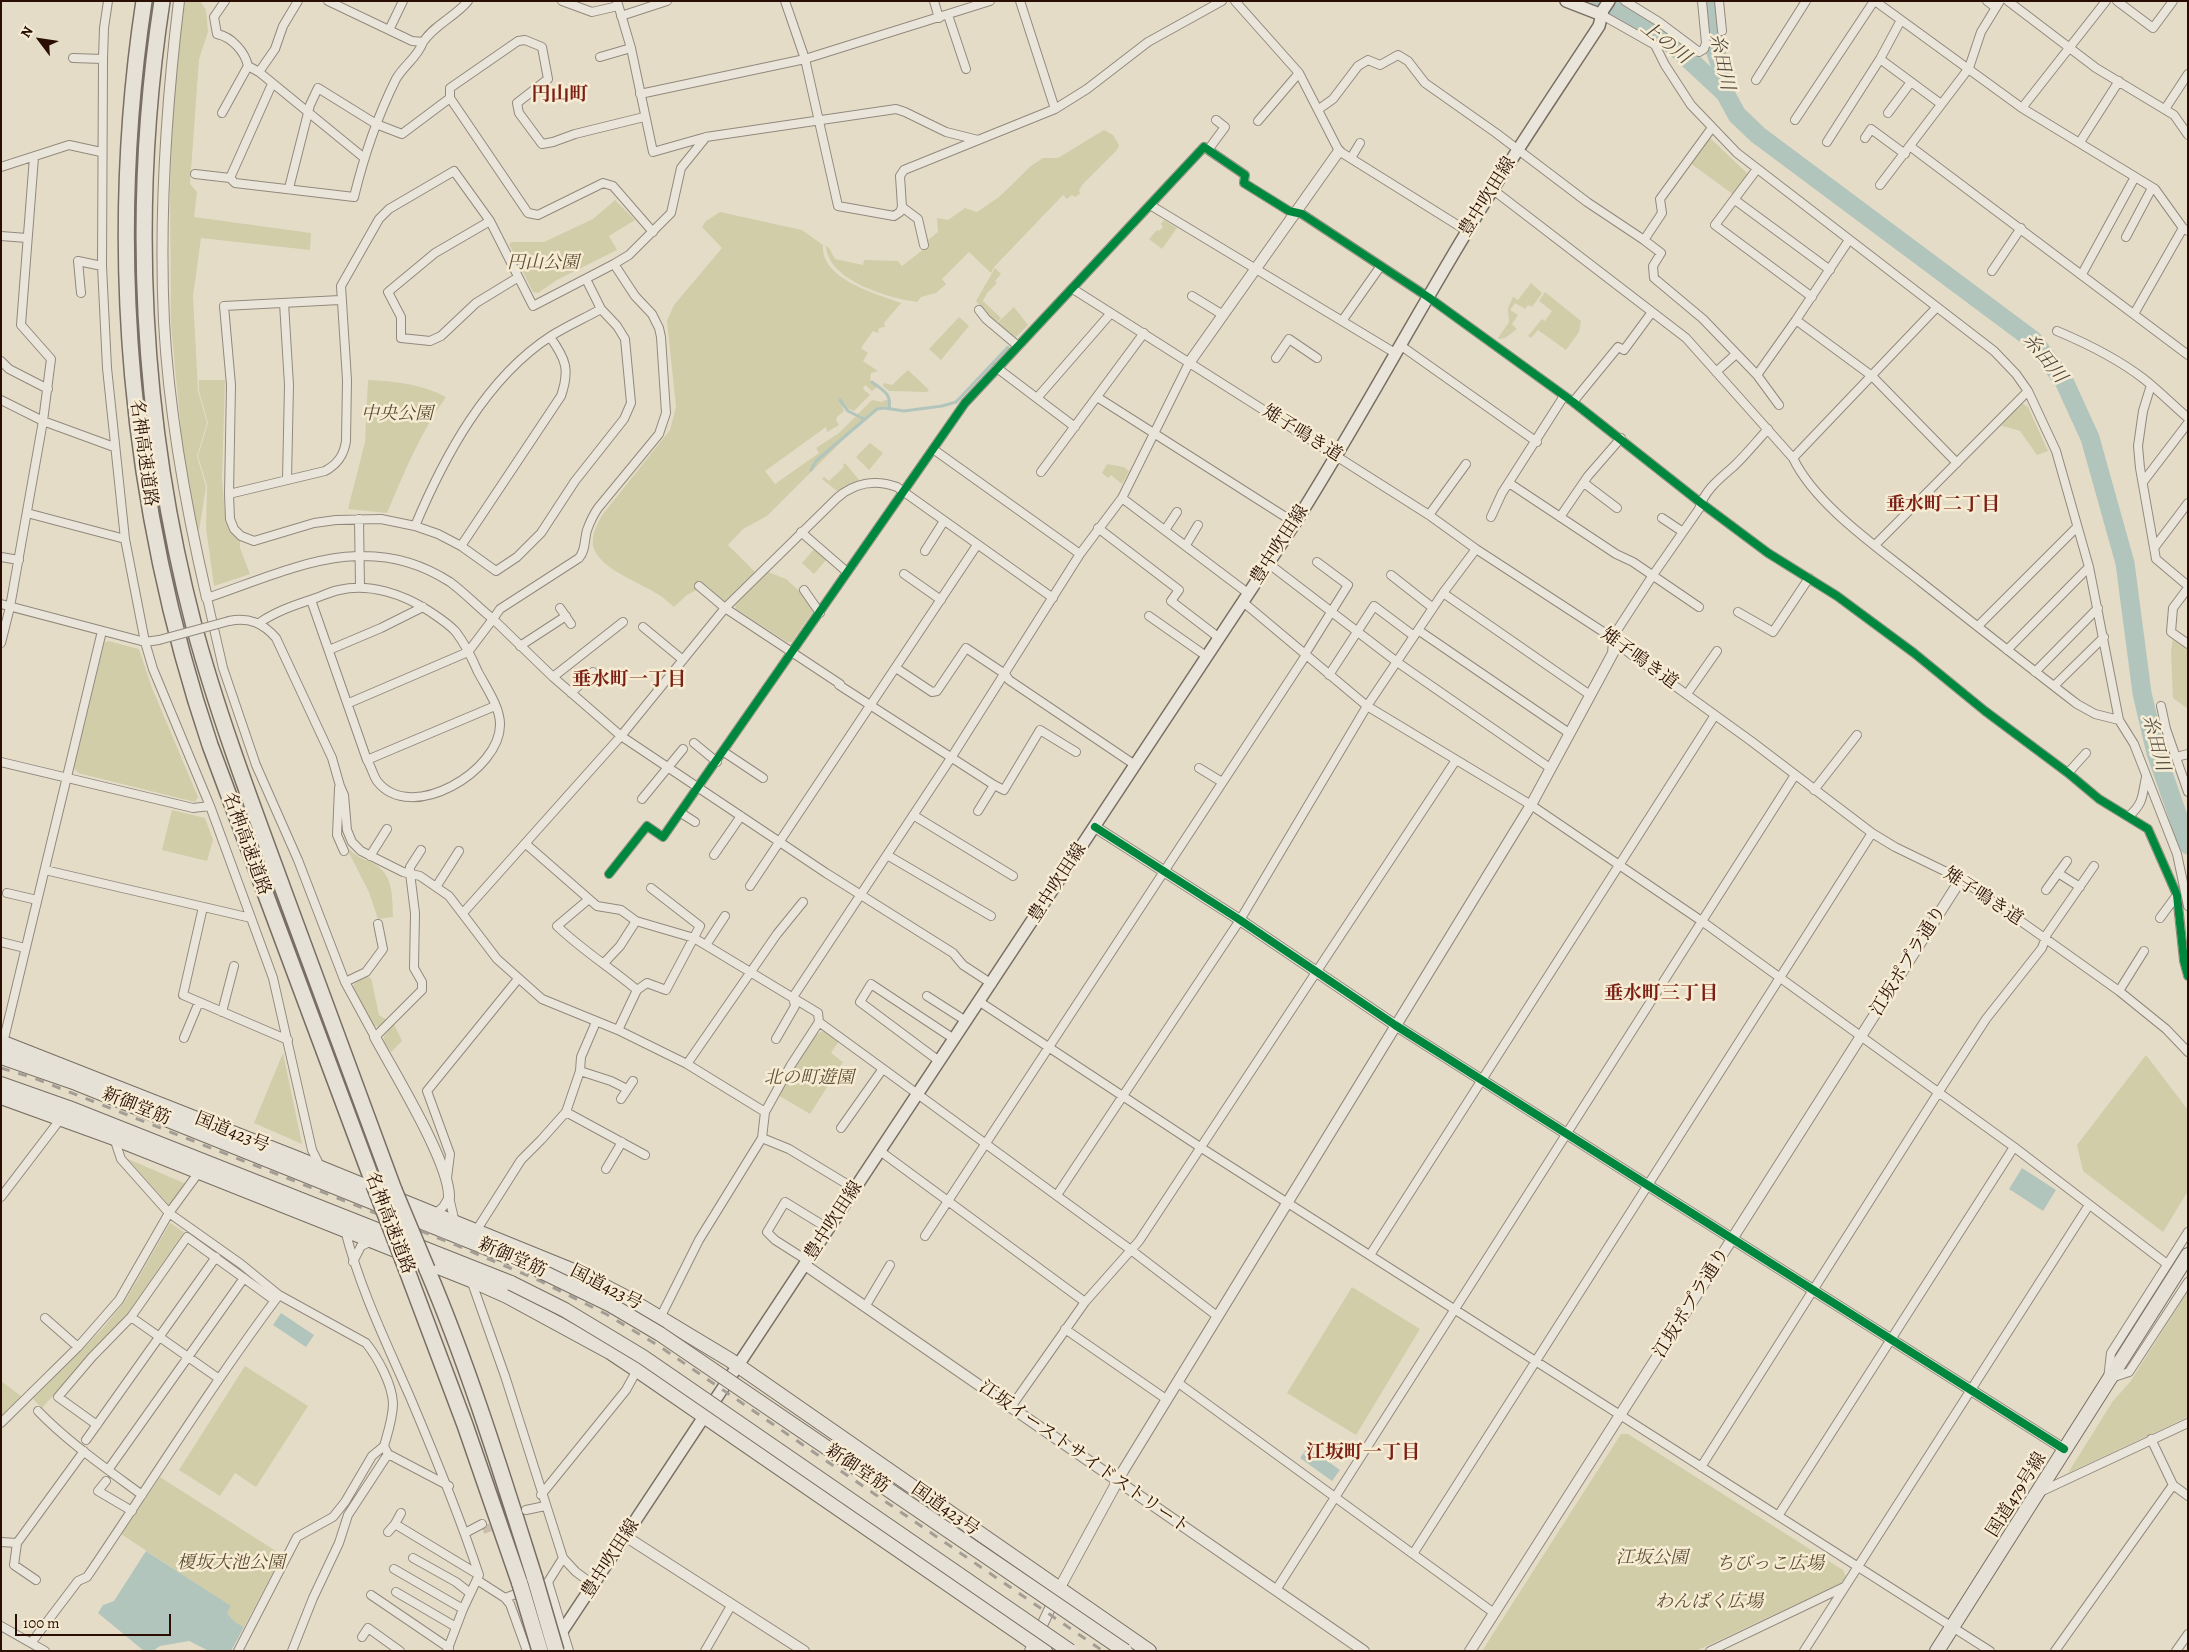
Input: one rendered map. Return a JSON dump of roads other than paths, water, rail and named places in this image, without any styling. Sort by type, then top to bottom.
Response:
[{"type":"highway","name":"名神高速道路","points":[[144,1],[129,125],[126,190],[127,287],[134,392],[157,544],[196,705],[465,1425],[520,1584],[540,1651]]},
{"type":"highway","name":"名神高速道路","points":[[162,1],[147,126],[143,262],[153,404],[171,519],[194,623],[228,737],[394,1190],[447,1315],[542,1580],[556,1651]]},
{"type":"highway","name":"国道423号","points":[[2,1042],[322,1168],[581,1274],[661,1316],[738,1366],[1149,1651]]},
{"type":"highway","name":"新御堂筋","points":[[1,1057],[85,1087],[522,1262],[612,1305],[660,1334],[1125,1651]]},
{"type":"highway","name":"新御堂筋","points":[[1,1084],[69,1108],[512,1283],[565,1310],[644,1357],[1070,1651]]},
{"type":"highway","points":[[1,1097],[114,1138],[472,1280],[516,1301],[610,1352],[1032,1646],[1045,1651]]},
{"type":"highway","name":"国道479号線","points":[[1937,1651],[2188,1255]]},
{"type":"main road","points":[[1566,1],[1605,9]]},
{"type":"main road","name":"豊中吹田線","points":[[550,1651],[703,1416],[992,984],[1218,637],[1269,564],[1336,457],[1492,189],[1599,26],[1605,9]]},
{"type":"street","points":[[108,1],[104,28],[103,59],[101,152],[102,266],[114,447],[125,539],[145,642],[153,669],[210,806],[272,978],[288,1040],[312,1150],[322,1168]]},
{"type":"street","points":[[179,1],[168,87],[162,192],[164,323],[174,417],[188,514],[207,598],[223,668],[256,764],[298,860],[345,982],[354,1003],[375,1037],[447,1178]]},
{"type":"street","points":[[259,72],[275,49],[283,26],[298,1]]},
{"type":"street","points":[[328,1],[412,41],[423,42]]},
{"type":"street","points":[[389,30],[403,1]]},
{"type":"street","points":[[194,174],[230,178],[235,183],[354,197],[363,157],[397,77],[420,51],[430,31],[462,9],[468,1]]},
{"type":"street","points":[[562,1],[592,12],[617,4],[630,48],[644,117],[654,152],[706,138],[898,110],[946,132],[978,140]]},
{"type":"street","points":[[621,16],[668,1]]},
{"type":"street","points":[[785,1],[805,59],[838,206],[894,216],[900,212],[902,207],[900,176],[902,171],[1055,108],[1087,89],[1148,42],[1222,1]]},
{"type":"street","points":[[934,1],[944,16],[966,69]]},
{"type":"street","points":[[640,94],[805,59],[990,1]]},
{"type":"street","points":[[1020,1],[1055,108]]},
{"type":"street","points":[[1235,1],[1299,73],[1339,151],[1467,231]]},
{"type":"street","points":[[1625,1],[1659,22],[1699,52],[1704,50],[1706,43],[1702,1]]},
{"type":"street","points":[[1719,1],[1722,31]]},
{"type":"street","points":[[1756,80],[1806,1]]},
{"type":"street","points":[[1795,120],[1874,1],[2022,108],[2152,188],[2185,230],[2134,314]]},
{"type":"street","points":[[1880,185],[1969,68],[1981,32],[1998,4],[1987,1]]},
{"type":"street","points":[[2008,1],[2096,68],[2174,115],[2187,133]]},
{"type":"street","points":[[2022,108],[2106,1]]},
{"type":"street","points":[[2117,1],[2152,28],[2173,1]]},
{"type":"street","points":[[222,113],[248,66],[246,57],[232,41],[223,35],[217,34],[214,17],[225,6]]},
{"type":"street","points":[[1605,9],[1655,45],[1665,65],[1691,106],[1737,154],[1994,352],[2016,374],[2028,391],[2056,452],[2089,567],[2119,720],[2134,744],[2177,854],[2188,906]]},
{"type":"street","points":[[1827,142],[1880,59],[1902,20]]},
{"type":"street","points":[[644,117],[542,144],[519,113],[517,103],[548,79],[542,48],[525,40],[518,40],[450,88],[450,98],[528,214],[538,215],[603,183],[613,186],[653,232]]},
{"type":"street","points":[[600,58],[630,48]]},
{"type":"street","points":[[1319,109],[1333,99],[1358,66],[1368,60],[1380,65],[1398,55],[1408,61],[1425,84],[1587,202],[1661,253],[1653,266],[1654,278],[1703,319],[1758,375],[1779,406]]},
{"type":"street","points":[[74,58],[103,59]]},
{"type":"street","points":[[1880,59],[1942,104]]},
{"type":"street","points":[[248,66],[259,72],[363,157]]},
{"type":"street","points":[[1258,122],[1299,73]]},
{"type":"street","points":[[2165,109],[2188,74]]},
{"type":"street","points":[[1888,113],[1911,82]]},
{"type":"street","points":[[2080,142],[2119,82]]},
{"type":"street","points":[[230,178],[272,84]]},
{"type":"street","points":[[289,188],[308,112],[318,88],[376,124],[402,134],[450,98]]},
{"type":"street","points":[[1208,150],[1224,127],[1216,120]]},
{"type":"street","points":[[1644,240],[1662,213],[1660,198],[1711,129]]},
{"type":"street","points":[[1865,138],[1872,129],[1905,154]]},
{"type":"street","points":[[229,494],[325,471],[335,466],[345,450],[346,380],[340,300],[341,286],[379,219],[389,210],[454,171],[490,221],[532,306],[629,255],[653,232],[671,213],[682,165],[706,138]]},
{"type":"street","points":[[1351,158],[1360,143]]},
{"type":"street","points":[[1,167],[70,145],[101,152]]},
{"type":"street","points":[[1911,146],[2188,355]]},
{"type":"street","points":[[609,874],[646,826],[663,837],[699,788],[965,403],[1204,147],[1245,175],[1244,183],[1296,213],[1302,214],[1428,297],[1620,438],[1701,503],[1768,553],[1809,578],[1901,643],[2099,799],[2148,829],[2177,895],[2184,961],[2188,976]]},
{"type":"street","points":[[776,1039],[794,1006],[793,997],[951,758],[1080,554],[1122,498],[1189,363],[1339,151]]},
{"type":"street","points":[[1,643],[10,607],[27,513],[48,389],[51,359],[21,325],[34,157]]},
{"type":"street","points":[[1757,169],[1715,225],[1812,296]]},
{"type":"street","points":[[2082,274],[2135,177]]},
{"type":"street","points":[[2126,237],[2152,188]]},
{"type":"street","points":[[1492,189],[1686,338],[1793,458],[1800,473],[1828,504],[1875,545],[2054,686],[2089,710],[2119,720]]},
{"type":"street","points":[[1735,200],[1830,270]]},
{"type":"street","points":[[1150,205],[1342,321],[1398,349],[1536,442]]},
{"type":"street","points":[[902,207],[918,219],[924,245]]},
{"type":"street","points":[[490,221],[435,253],[388,292],[401,316],[401,338],[430,341],[441,336],[476,303],[517,278]]},
{"type":"street","points":[[1992,271],[2021,228]]},
{"type":"street","points":[[1,236],[28,238]]},
{"type":"street","points":[[1758,375],[1849,240]]},
{"type":"street","points":[[81,293],[78,260],[102,266]]},
{"type":"street","points":[[349,703],[468,652],[500,609],[579,558],[583,553],[589,525],[598,508],[659,434],[666,410],[661,337],[652,314],[635,296],[614,264]]},
{"type":"street","points":[[1342,321],[1380,267]]},
{"type":"street","points":[[340,300],[224,306],[231,385],[230,519],[234,529],[241,536],[254,541],[314,523],[381,519],[415,526],[461,546],[496,571],[517,557],[541,533],[574,481],[624,419],[631,403],[625,339],[617,326],[601,309],[586,279]]},
{"type":"street","name":"雉子鳴き道","points":[[1073,289],[1429,516],[1608,635],[1614,642],[1687,694],[1872,833],[1895,847],[1961,879],[2119,991],[2166,1029],[2188,1052]]},
{"type":"street","points":[[1192,296],[1223,315]]},
{"type":"street","points":[[284,303],[289,385],[287,480]]},
{"type":"street","points":[[1793,458],[1937,307]]},
{"type":"street","points":[[415,526],[432,486],[455,444],[475,413],[513,368],[550,337],[601,309]]},
{"type":"street","points":[[978,310],[1018,346]]},
{"type":"street","points":[[1572,402],[1618,347],[1624,350],[1652,312]]},
{"type":"street","points":[[1037,398],[1112,313]]},
{"type":"street","points":[[1796,320],[1872,376],[1957,463]]},
{"type":"street","points":[[2057,331],[2092,346],[2122,364],[2151,385],[2188,418]]},
{"type":"street","points":[[1041,472],[1144,334]]},
{"type":"street","points":[[461,546],[561,396],[566,383],[566,367],[562,354],[550,337]]},
{"type":"street","points":[[1276,358],[1289,339],[1317,358]]},
{"type":"street","points":[[1716,372],[1736,354]]},
{"type":"street","points":[[1,361],[8,369],[48,389]]},
{"type":"street","points":[[997,368],[1075,427]]},
{"type":"street","points":[[2151,385],[2143,411],[2138,446],[2143,482],[2158,562],[2188,587],[2173,608],[2171,632],[2188,644]]},
{"type":"street","points":[[1875,545],[2028,391]]},
{"type":"street","points":[[1490,516],[1564,396]]},
{"type":"street","points":[[1097,397],[1295,523]]},
{"type":"street","points":[[1,400],[43,421],[114,447]]},
{"type":"street","points":[[2143,482],[2188,423]]},
{"type":"street","points":[[1032,1646],[1059,1589],[1117,1482],[1530,805],[1613,653],[1614,635],[1652,575],[1699,509],[1702,498],[1768,429]]},
{"type":"street","points":[[1560,517],[1620,438]]},
{"type":"street","points":[[933,449],[1080,554]]},
{"type":"street","points":[[1429,516],[1466,464]]},
{"type":"street","points":[[463,913],[621,736],[725,608],[837,498],[857,485],[880,483],[897,487],[1053,598]]},
{"type":"street","points":[[1509,483],[1699,607]]},
{"type":"street","points":[[1584,483],[1617,508]]},
{"type":"street","points":[[1122,498],[1186,545],[1246,598],[1305,655],[1367,706],[1530,805],[1620,864],[2014,1146],[2167,1264]]},
{"type":"street","points":[[2154,548],[2188,504]]},
{"type":"street","points":[[1165,530],[1177,512]]},
{"type":"street","points":[[27,513],[125,539]]},
{"type":"street","points":[[1662,518],[1683,532]]},
{"type":"street","points":[[359,519],[360,587]]},
{"type":"street","points":[[925,551],[944,521]]},
{"type":"street","points":[[1186,545],[1198,525]]},
{"type":"street","points":[[1978,626],[2077,527]]},
{"type":"street","points":[[1098,528],[1179,590],[1172,601],[1218,637]]},
{"type":"street","points":[[801,532],[847,572]]},
{"type":"street","points":[[750,886],[872,706],[977,545]]},
{"type":"street","points":[[1056,1195],[1240,920],[1367,706],[1443,593],[1476,549]]},
{"type":"street","points":[[207,598],[314,561],[336,557],[359,555],[387,557],[410,563],[431,572],[451,583],[553,677],[621,736],[860,895],[953,953],[963,965],[992,984]]},
{"type":"street","points":[[1,556],[18,560]]},
{"type":"street","points":[[926,1236],[1048,1047],[1165,872],[1348,585],[1317,562]]},
{"type":"street","points":[[1269,564],[1397,662],[1550,768]]},
{"type":"street","points":[[2007,650],[2089,567]]},
{"type":"street","points":[[904,574],[941,600]]},
{"type":"street","points":[[1391,575],[1433,608]]},
{"type":"street","points":[[1738,612],[1773,632],[1809,578]]},
{"type":"street","points":[[699,586],[725,608],[793,652],[839,685],[1004,790],[1040,730],[1076,752]]},
{"type":"street","points":[[259,623],[276,611],[339,590],[360,587],[382,590],[404,597],[423,607],[455,631],[468,652],[495,706],[500,724],[496,744],[483,763],[452,786],[436,794],[420,797],[402,796],[388,790],[378,781],[368,760],[311,600]]},
{"type":"street","points":[[804,590],[820,613]]},
{"type":"street","points":[[1443,593],[1590,695]]},
{"type":"street","points":[[1,604],[145,642],[229,621],[249,620],[268,628],[276,638],[332,758],[344,795],[347,830],[352,842],[361,852],[403,872],[420,876],[449,896],[497,959],[542,999],[618,1030],[687,1064],[765,1112]]},
{"type":"street","points":[[1329,675],[1374,606],[1569,733]]},
{"type":"street","points":[[329,650],[381,628],[423,607]]},
{"type":"street","points":[[560,608],[571,624]]},
{"type":"street","points":[[2035,672],[2098,608]]},
{"type":"street","points":[[520,646],[566,616]]},
{"type":"street","points":[[1149,616],[1206,656]]},
{"type":"street","points":[[610,622],[615,628]]},
{"type":"street","points":[[553,677],[582,660],[623,622]]},
{"type":"street","points":[[644,628],[684,660]]},
{"type":"street","points":[[2,1042],[102,630]]},
{"type":"street","points":[[2054,686],[2104,637]]},
{"type":"street","points":[[896,668],[932,692],[937,691],[966,648],[1005,674],[1009,680],[1135,764]]},
{"type":"street","points":[[1687,694],[1717,651]]},
{"type":"street","points":[[571,692],[593,672]]},
{"type":"street","points":[[368,760],[495,706]]},
{"type":"street","points":[[2161,706],[2166,729],[2188,792]]},
{"type":"street","points":[[1370,1255],[1715,715]]},
{"type":"street","points":[[1814,790],[1857,735]]},
{"type":"street","points":[[694,743],[717,762]]},
{"type":"street","points":[[642,799],[683,749]]},
{"type":"street","points":[[724,752],[763,778]]},
{"type":"street","points":[[2068,773],[2086,753]]},
{"type":"street","points":[[2176,757],[2188,754]]},
{"type":"street","points":[[1011,1407],[1085,1302],[1139,1241],[1456,760]]},
{"type":"street","points":[[1,762],[193,808],[210,806]]},
{"type":"street","points":[[1199,768],[1222,782]]},
{"type":"street","points":[[1276,1590],[1795,775]]},
{"type":"street","points":[[2129,816],[2136,810],[2143,799],[2146,777]]},
{"type":"street","points":[[978,811],[994,785]]},
{"type":"street","points":[[340,786],[338,835],[344,851]]},
{"type":"street","points":[[681,813],[695,822]]},
{"type":"street","points":[[913,815],[1012,876]]},
{"type":"street","points":[[714,856],[741,816]]},
{"type":"street","points":[[1095,826],[1482,1081],[1732,1238],[1970,1392],[2064,1449]]},
{"type":"street","points":[[370,856],[387,829]]},
{"type":"street","points":[[1413,1554],[1872,833]]},
{"type":"street","points":[[526,844],[597,906],[621,910],[636,921],[694,938],[818,1013],[819,1022],[791,1065],[765,1112],[762,1138],[699,1240],[661,1316]]},
{"type":"street","points":[[375,1037],[422,990],[422,982],[414,968],[415,913],[410,873],[410,866],[421,850]]},
{"type":"street","points":[[436,887],[459,851]]},
{"type":"street","points":[[887,854],[991,916]]},
{"type":"street","points":[[2046,890],[2067,861]]},
{"type":"street","points":[[1701,1467],[1986,1019],[2042,948],[2047,934],[2094,866]]},
{"type":"street","points":[[45,870],[251,918]]},
{"type":"street","points":[[2058,873],[2080,887]]},
{"type":"street","name":"江坂ポプラ通り","points":[[1470,1651],[1961,879]]},
{"type":"street","points":[[618,1030],[637,990],[647,983],[666,990],[700,926],[651,888]]},
{"type":"street","points":[[7,893],[37,900]]},
{"type":"street","points":[[2160,918],[2177,895]]},
{"type":"street","points":[[589,899],[557,926],[573,941],[637,990]]},
{"type":"street","points":[[687,1064],[751,972],[803,902]]},
{"type":"street","points":[[203,908],[183,995],[288,1040]]},
{"type":"street","points":[[706,945],[725,916]]},
{"type":"street","points":[[604,963],[620,946],[636,921]]},
{"type":"street","points":[[345,982],[366,972],[383,949],[378,924]]},
{"type":"street","points":[[1,942],[25,948]]},
{"type":"street","points":[[2119,991],[2144,951]]},
{"type":"street","points":[[222,1012],[234,966]]},
{"type":"street","points":[[455,1223],[447,1178],[450,1154],[426,1091],[518,979]]},
{"type":"street","points":[[939,1061],[860,1002],[872,984],[954,1039]]},
{"type":"street","points":[[928,996],[966,1021]]},
{"type":"street","points":[[184,1038],[199,1002]]},
{"type":"street","points":[[980,1002],[1200,1147],[1990,1651]]},
{"type":"street","points":[[476,1231],[521,1160],[566,1112],[580,1071],[581,1057],[596,1022]]},
{"type":"street","points":[[819,1022],[916,1095],[986,1143],[1131,1250],[1217,1316]]},
{"type":"street","points":[[841,1128],[882,1070]]},
{"type":"street","points":[[580,1071],[611,1081],[628,1090]]},
{"type":"street","points":[[621,1099],[633,1081]]},
{"type":"street","points":[[845,1105],[854,1110]]},
{"type":"street","points":[[566,1112],[645,1155]]},
{"type":"street","points":[[1,1197],[62,1118]]},
{"type":"street","points":[[114,1138],[121,1159],[169,1213],[210,1241],[277,1297]]},
{"type":"street","points":[[762,1138],[789,1149],[855,1189]]},
{"type":"street","points":[[606,1169],[622,1142]]},
{"type":"street","points":[[1778,1516],[2014,1146]]},
{"type":"street","points":[[296,1158],[312,1150]]},
{"type":"street","points":[[880,1151],[1085,1302]]},
{"type":"street","points":[[1,1423],[78,1346],[119,1300],[169,1213],[199,1172]]},
{"type":"street","points":[[434,1214],[443,1207],[449,1197]]},
{"type":"street","points":[[806,1263],[774,1240],[767,1232],[785,1202],[829,1229]]},
{"type":"street","points":[[1804,1651],[2089,1204]]},
{"type":"street","points":[[345,1230],[353,1262],[366,1298],[449,1486],[478,1577],[463,1609],[448,1649],[371,1595]]},
{"type":"street","points":[[2188,1232],[2111,1353],[2108,1379],[2129,1372],[2188,1282]]},
{"type":"street","points":[[97,1425],[58,1397],[130,1317],[187,1237],[244,1278],[366,1343],[376,1355],[383,1369],[393,1402],[392,1418],[384,1446],[372,1456],[345,1502],[333,1517],[298,1537],[238,1651]]},
{"type":"street","points":[[353,1262],[361,1246],[372,1241]]},
{"type":"street","points":[[86,1440],[216,1257]]},
{"type":"street","name":"江坂イーストサイドストリート","points":[[806,1263],[865,1307],[1364,1651]]},
{"type":"street","points":[[865,1307],[890,1265]]},
{"type":"street","points":[[108,1470],[244,1278]]},
{"type":"street","points":[[472,1280],[563,1558],[576,1572],[594,1585]]},
{"type":"street","points":[[31,1643],[78,1581],[87,1576],[132,1511],[218,1378],[277,1297]]},
{"type":"street","points":[[130,1317],[218,1378]]},
{"type":"street","points":[[45,1318],[78,1346]]},
{"type":"street","points":[[1065,1329],[1166,1400]]},
{"type":"street","points":[[541,1495],[626,1390],[637,1370]]},
{"type":"street","points":[[1177,1382],[1494,1613]]},
{"type":"street","points":[[38,1411],[84,1451],[142,1495]]},
{"type":"street","points":[[2036,1494],[2188,1423]]},
{"type":"street","points":[[2151,1440],[2173,1485],[2188,1496]]},
{"type":"street","points":[[384,1446],[388,1454],[449,1486]]},
{"type":"street","points":[[36,1580],[14,1565],[17,1543],[84,1451]]},
{"type":"street","points":[[292,1651],[313,1598],[339,1543],[348,1515],[388,1454]]},
{"type":"street","points":[[106,1481],[98,1491],[132,1511]]},
{"type":"street","points":[[2056,1651],[2173,1485]]},
{"type":"street","points":[[527,1512],[545,1506]]},
{"type":"street","points":[[388,1532],[401,1514]]},
{"type":"street","points":[[395,1524],[478,1577],[505,1598],[510,1604],[527,1651]]},
{"type":"street","points":[[465,1533],[482,1527]]},
{"type":"street","points":[[626,1536],[804,1651]]},
{"type":"street","points":[[1,1542],[17,1543]]},
{"type":"street","points":[[413,1558],[456,1582],[470,1593]]},
{"type":"street","points":[[505,1598],[542,1580],[563,1558]]},
{"type":"street","points":[[394,1569],[463,1609]]},
{"type":"street","points":[[542,1580],[563,1632],[568,1651]]},
{"type":"street","points":[[1710,1651],[1844,1586]]},
{"type":"street","points":[[396,1592],[456,1627]]},
{"type":"street","points":[[705,1651],[732,1604]]},
{"type":"street","points":[[1,1626],[45,1651]]},
{"type":"street","points":[[362,1637],[368,1628],[400,1651]]},
{"type":"street","points":[[2176,1651],[2188,1634]]},
{"type":"waterway","name":"上の川","points":[[1600,1],[1651,28],[1681,52],[1725,93]]},
{"type":"waterway","name":"糸田川","points":[[1710,1],[1715,50],[1725,79],[1725,93],[1737,115],[1758,135],[2033,340],[2064,381],[2090,438],[2125,563],[2142,693],[2156,753],[2188,845]]},
{"type":"waterway","points":[[811,470],[816,461],[877,409],[885,408],[904,411],[942,406],[956,402],[1008,347]]},
{"type":"waterway","points":[[872,382],[888,396],[889,409]]},
{"type":"waterway","points":[[840,400],[848,411],[864,419]]},
{"type":"tunnel","points":[[483,1530],[528,1514]]},
{"type":"railway","points":[[1,1068],[34,1078],[451,1243],[538,1280],[606,1314],[659,1346],[1103,1651]]},
{"type":"district","name":"円山町","points":[[560,95]]},
{"type":"district","name":"垂水町二丁目","points":[[1943,505]]},
{"type":"district","name":"垂水町一丁目","points":[[629,680]]},
{"type":"district","name":"垂水町三丁目","points":[[1661,994]]},
{"type":"district","name":"江坂町一丁目","points":[[1363,1453]]},
{"type":"park label","name":"円山公園","points":[[543,264]]},
{"type":"park label","name":"中央公園","points":[[397,415]]},
{"type":"park label","name":"北の町遊園","points":[[809,1079]]},
{"type":"park label","name":"江坂公園","points":[[1652,1559]]},
{"type":"park label","name":"榎坂大池公園","points":[[231,1564]]},
{"type":"park label","name":"ちびっこ広場","points":[[1770,1565]]},
{"type":"park label","name":"わんぱく広場","points":[[1709,1603]]}]
